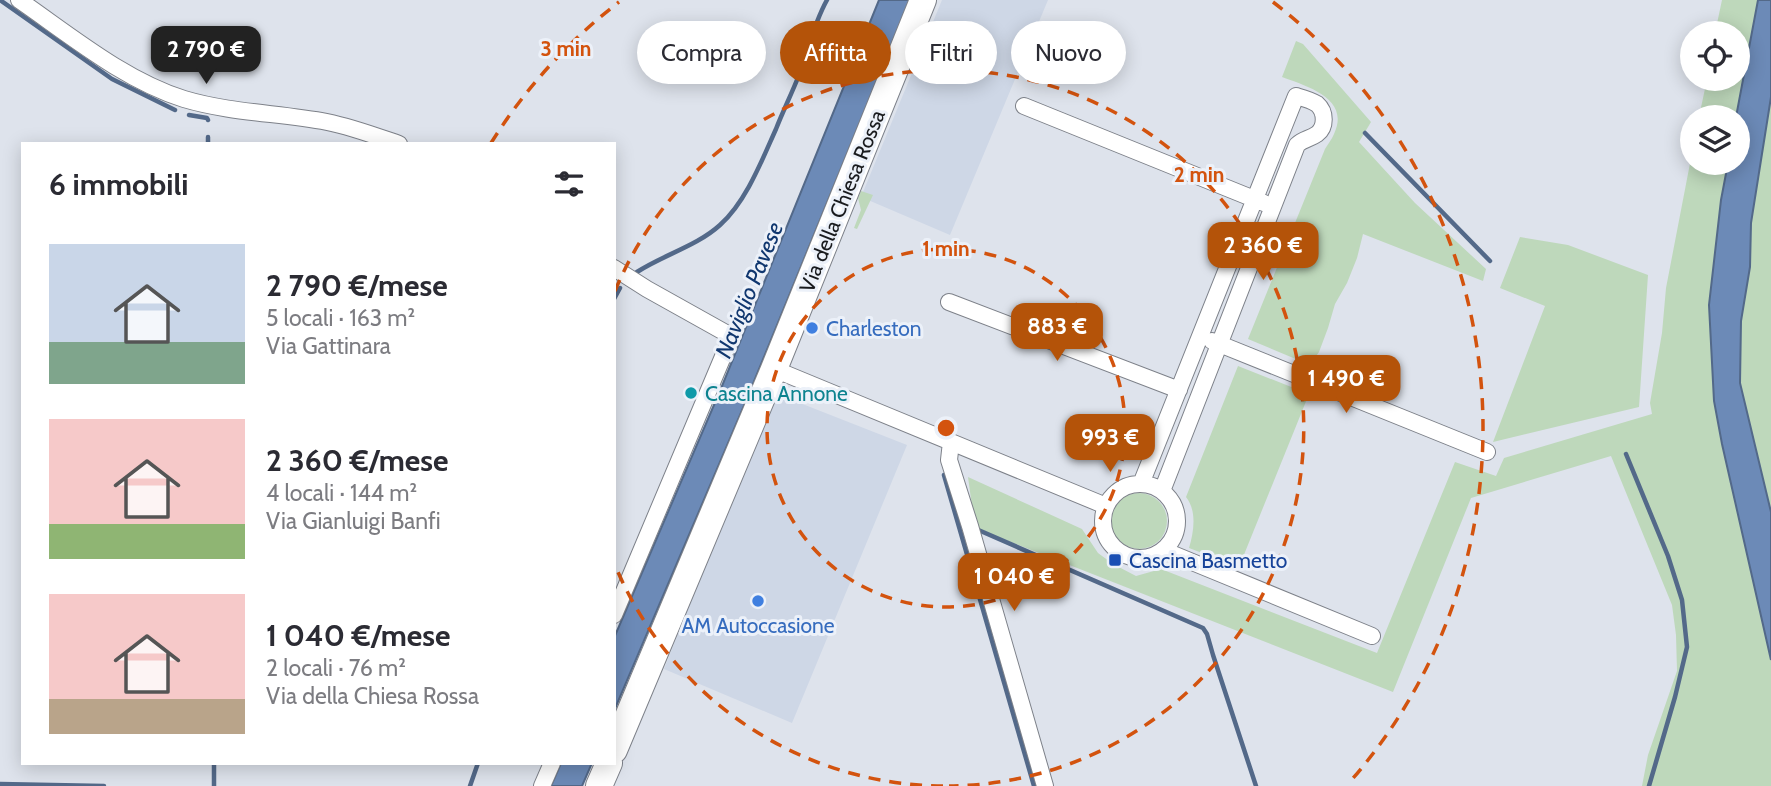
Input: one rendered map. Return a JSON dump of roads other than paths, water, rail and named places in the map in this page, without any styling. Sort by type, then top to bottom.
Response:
[{"type":"main road","name":"Via della Chiesa Rossa","points":[[616,745],[774,369],[923,0]]},
{"type":"main road","points":[[599,786],[608,765]]},
{"type":"street","points":[[19,0],[103,58],[173,95],[220,107],[329,122],[393,142]]},
{"type":"street","points":[[1141,484],[1296,96],[1311,101],[1318,105],[1322,112],[1322,126],[1315,135],[1303,139],[1297,145],[1162,491]]},
{"type":"street","points":[[1024,106],[1272,207]]},
{"type":"street","points":[[616,269],[720,330],[729,340],[616,610]]},
{"type":"street","points":[[949,302],[1179,390]]},
{"type":"street","points":[[1200,336],[1487,452]]},
{"type":"street","points":[[774,369],[1106,506]]},
{"type":"street","points":[[951,442],[949,460],[1045,786]]},
{"type":"street","points":[[1129,485],[1152,486],[1162,491],[1172,503],[1177,521],[1173,537],[1163,550],[1145,558],[1131,557],[1118,551],[1103,529],[1103,515],[1110,498],[1129,485]]},
{"type":"street","points":[[1163,550],[1372,636]]},
{"type":"street","points":[[542,786],[551,765]]},
{"type":"water","points":[[879,0],[910,0],[891,46],[891,21],[870,21]]},
{"type":"water","points":[[1758,0],[1771,0],[1771,97],[1751,223],[1750,267],[1741,321],[1740,383],[1771,512],[1771,660],[1714,401],[1709,305],[1726,175],[1750,175],[1750,105],[1738,105],[1741,91],[1750,91],[1750,43]]},
{"type":"water","points":[[845,84],[876,84],[746,401],[616,706],[616,633],[720,391]]},
{"type":"water","points":[[560,765],[591,765],[582,786],[551,786]]},
{"type":"waterway","points":[[0,0],[112,79],[175,110]]},
{"type":"waterway","points":[[637,272],[711,232],[738,205],[776,129],[827,0]]},
{"type":"waterway","points":[[189,115],[208,120]]},
{"type":"waterway","points":[[1365,133],[1490,261]]},
{"type":"waterway","points":[[208,137],[208,142]]},
{"type":"waterway","points":[[616,295],[620,288]]},
{"type":"waterway","points":[[1626,454],[1668,556],[1682,600],[1687,647],[1649,786]]},
{"type":"waterway","points":[[944,475],[1034,786]]},
{"type":"waterway","points":[[976,529],[1203,628],[1256,786]]},
{"type":"waterway","points":[[214,765],[214,786]]},
{"type":"waterway","points":[[470,786],[477,765]]},
{"type":"waterway","points":[[0,784],[104,786]]},
{"type":"place","name":"Charleston","points":[[812,328]]},
{"type":"place","name":"Cascina Annone","points":[[691,393]]},
{"type":"place","name":"Cascina Basmetto","points":[[1115,560]]},
{"type":"place","name":"AM Autoccasione","points":[[758,601]]},
{"type":"water label","name":"Naviglio Pavese","points":[[749,290]]}]
